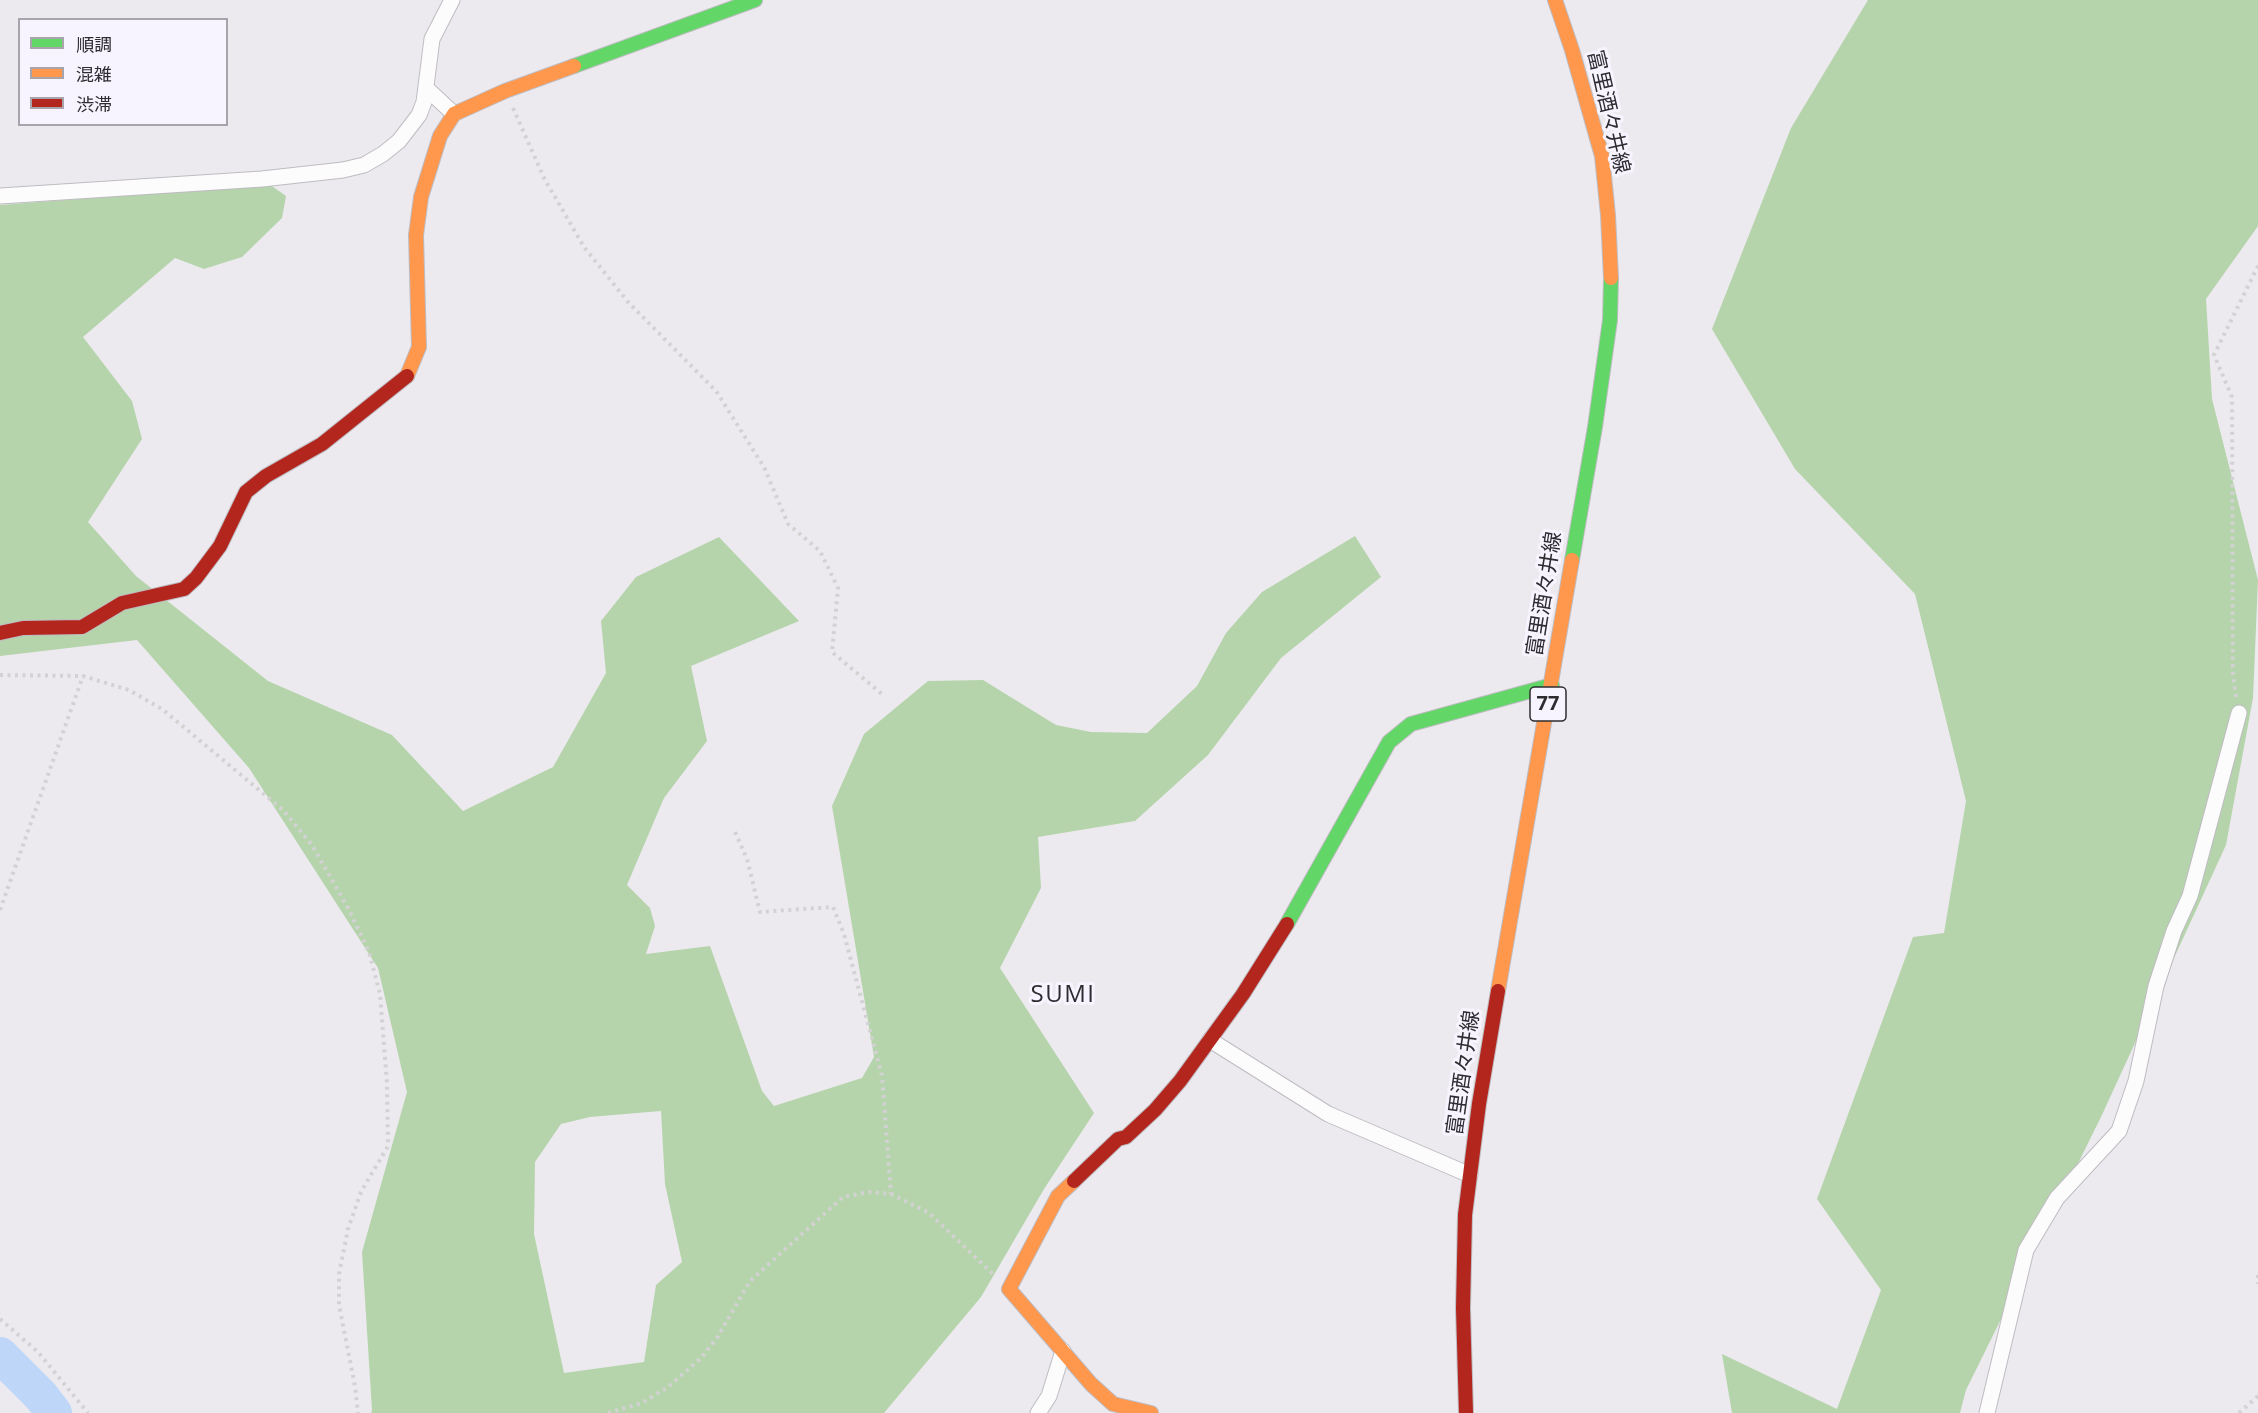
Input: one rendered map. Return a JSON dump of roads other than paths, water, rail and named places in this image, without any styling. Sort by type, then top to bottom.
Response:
[{"type":"street","points":[[0,196],[262,179],[343,170],[364,165],[399,141],[419,114],[426,88],[432,39],[452,0]]},
{"type":"street","points":[[0,633],[22,628],[82,627],[122,603],[184,589],[196,578],[220,546],[246,492],[266,476],[322,444],[409,374],[419,347],[416,235],[421,197],[440,136],[454,114],[505,91],[755,0]]},
{"type":"street","name":"富里酒々井線","points":[[1466,1413],[1463,1308],[1465,1215],[1470,1175],[1497,992],[1534,775],[1552,685],[1595,427],[1610,320],[1608,215],[1602,156],[1572,50],[1555,0]]},
{"type":"street","points":[[426,88],[454,114]]},
{"type":"street","points":[[1151,1413],[1113,1404],[1091,1384],[1009,1289],[1058,1196],[1118,1139],[1126,1137],[1155,1110],[1180,1082],[1244,994],[1294,912],[1389,742],[1411,724],[1552,685]]},
{"type":"street","points":[[1987,1413],[2026,1250],[2057,1198],[2119,1131],[2136,1081],[2156,986],[2174,931],[2190,896],[2239,714]]},
{"type":"street","points":[[1210,1040],[1328,1114],[1470,1175]]},
{"type":"street","points":[[1038,1413],[1048,1396],[1063,1351]]},
{"type":"waterway","points":[[0,1355],[41,1396],[54,1413]]},
{"type":"district","name":"SUMI","points":[[1063,995]]}]
